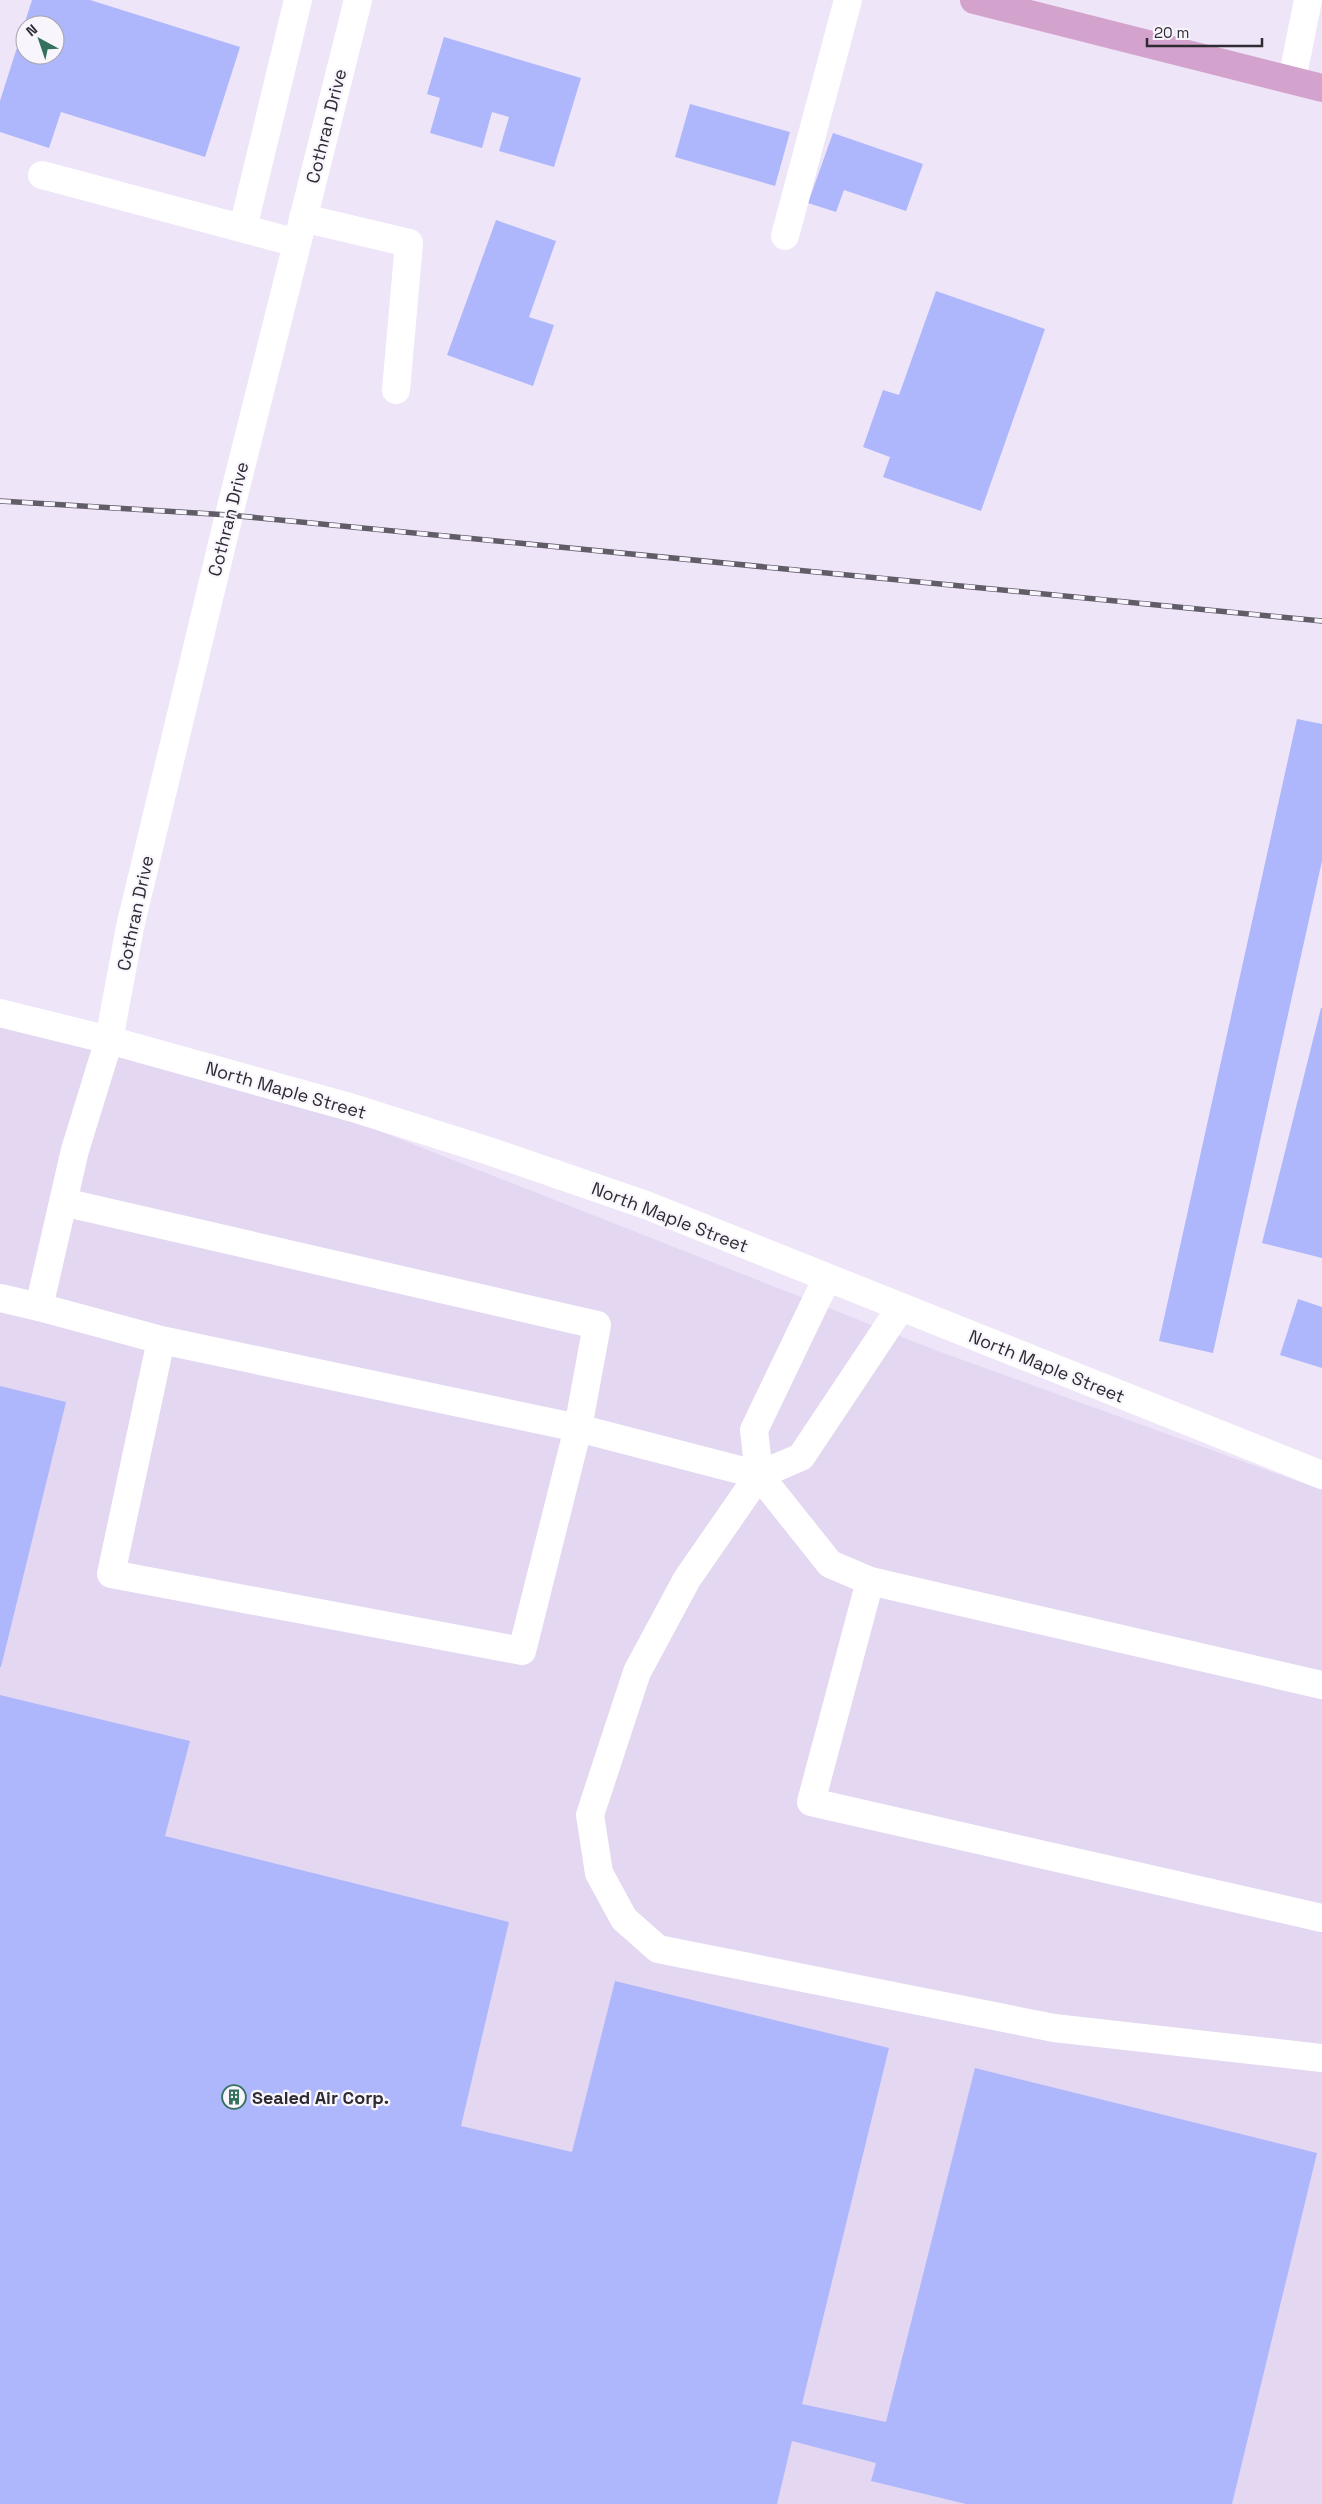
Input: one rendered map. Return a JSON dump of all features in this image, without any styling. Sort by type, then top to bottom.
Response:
[{"type":"main road","points":[[974,0],[1322,88]]},
{"type":"street","points":[[243,228],[298,0]]},
{"type":"street","points":[[785,236],[848,0]]},
{"type":"street","points":[[1292,80],[1308,0]]},
{"type":"street","name":"Cothran Drive","points":[[38,1307],[75,1150],[109,1040],[132,918],[300,230],[351,2]]},
{"type":"street","points":[[42,175],[243,228],[300,230],[409,243],[396,390]]},
{"type":"street","name":"North Maple Street","points":[[0,1013],[109,1040],[353,1108],[489,1151],[646,1205],[1322,1475]]},
{"type":"street","points":[[63,1202],[597,1325],[578,1428],[522,1651],[111,1574],[161,1340]]},
{"type":"street","points":[[827,1278],[754,1430],[759,1475],[830,1564],[870,1581],[1322,1685]]},
{"type":"street","points":[[0,1298],[161,1340],[578,1428],[759,1475]]},
{"type":"street","points":[[901,1307],[801,1457],[759,1475],[687,1579],[637,1672],[590,1815],[599,1873],[624,1919],[658,1949],[1045,2026],[1322,2058]]},
{"type":"street","points":[[870,1581],[811,1802],[1322,1918]]},
{"type":"shaded area","points":[[0,1014],[116,1027],[935,1350],[1322,1490],[1322,2504],[0,2504]]},
{"type":"building","points":[[32,0],[90,0],[240,47],[205,157],[61,112],[49,148],[0,132],[0,101],[15,54],[15,65],[65,65],[65,15],[27,15]]},
{"type":"building","points":[[444,37],[581,78],[554,167],[499,151],[509,117],[492,112],[482,148],[430,133],[440,98],[427,94]]},
{"type":"building","points":[[690,104],[790,132],[775,186],[675,157]]},
{"type":"building","points":[[833,133],[923,164],[906,211],[844,190],[836,212],[808,203]]},
{"type":"building","points":[[496,220],[556,241],[529,317],[554,325],[533,386],[447,355]]},
{"type":"building","points":[[936,291],[1045,329],[981,511],[883,477],[890,457],[863,447],[883,390],[899,395]]},
{"type":"building","points":[[1297,719],[1322,724],[1322,861],[1213,1353],[1159,1341]]},
{"type":"building","points":[[1322,1008],[1322,1258],[1262,1243]]},
{"type":"building","points":[[1298,1299],[1322,1307],[1322,1368],[1280,1355]]},
{"type":"building","points":[[0,1386],[66,1402],[1,1667],[0,1667]]},
{"type":"building","name":"Sealed Air Corp.","points":[[0,1695],[190,1741],[165,1836],[509,1922],[461,2126],[572,2152],[615,1981],[889,2048],[802,2404],[886,2422],[975,2068],[1317,2153],[1232,2504],[966,2504],[871,2481],[876,2463],[792,2441],[777,2504],[0,2504]]},
{"type":"railway","points":[[0,501],[229,515],[1322,621]]},
{"type":"place","name":"Sealed Air Corp.","points":[[234,2097]]}]
